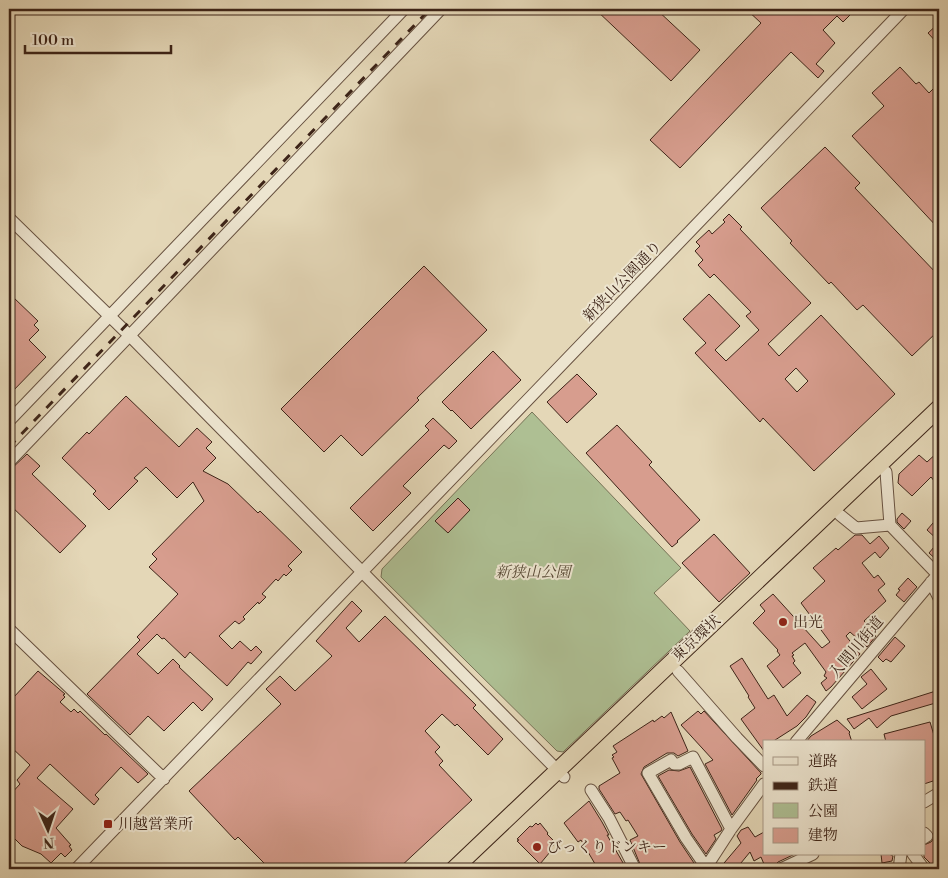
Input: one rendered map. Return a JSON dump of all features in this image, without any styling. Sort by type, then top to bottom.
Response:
[{"type":"highway","name":"東京環状","points":[[466,869],[560,773],[939,408]]},
{"type":"highway","name":"東京環状","points":[[454,869],[560,773],[678,671],[939,422]]},
{"type":"street","points":[[9,421],[404,9]]},
{"type":"street","points":[[9,462],[442,9]]},
{"type":"street","name":"新狭山公園通り","points":[[76,869],[904,9]]},
{"type":"street","points":[[9,218],[130,336],[560,773]]},
{"type":"street","points":[[886,472],[890,525],[936,576],[939,598]]},
{"type":"street","points":[[840,515],[856,528],[890,525]]},
{"type":"street","name":"入間川街道","points":[[798,740],[936,576]]},
{"type":"street","points":[[9,630],[164,779]]},
{"type":"street","points":[[678,671],[736,738],[763,765]]},
{"type":"street","points":[[731,828],[693,757],[679,764],[674,764],[670,760],[648,773],[706,868],[731,828],[763,785]]},
{"type":"street","points":[[591,790],[635,869]]},
{"type":"street","points":[[926,801],[939,793]]},
{"type":"street","points":[[782,869],[798,866],[810,856]]},
{"type":"street","points":[[899,869],[902,856]]},
{"type":"street","points":[[914,856],[924,869]]},
{"type":"green space","name":"新狭山公園","points":[[532,412],[681,568],[654,593],[690,631],[563,752],[557,751],[381,577],[382,569]]},
{"type":"building","points":[[595,9],[656,9],[700,50],[671,81]]},
{"type":"building","points":[[746,9],[774,9],[779,14],[784,9],[856,9],[843,22],[837,16],[823,30],[835,43],[816,64],[824,71],[818,78],[791,52],[680,168],[650,140],[761,23]]},
{"type":"building","points":[[939,23],[939,45],[928,33]]},
{"type":"building","points":[[900,67],[916,84],[919,82],[929,93],[934,88],[939,94],[939,229],[852,136],[884,106],[872,93]]},
{"type":"building","points":[[825,147],[860,183],[855,188],[939,276],[939,330],[912,356],[863,305],[857,310],[831,282],[829,284],[790,243],[792,241],[761,208]]},
{"type":"building","points":[[729,214],[742,227],[740,229],[811,303],[768,344],[779,356],[821,315],[895,394],[814,471],[763,418],[760,422],[695,353],[706,343],[683,319],[709,294],[740,326],[715,350],[726,361],[759,330],[746,316],[751,312],[714,274],[710,278],[698,265],[703,260],[695,251],[700,246],[696,242],[709,230],[712,234],[725,222],[723,220]],"holes":[[[796,368],[808,381],[797,392],[785,379]]]},
{"type":"building","points":[[424,266],[487,330],[417,398],[419,400],[362,456],[341,435],[324,452],[281,409]]},
{"type":"building","points":[[13,297],[38,321],[34,325],[39,330],[29,340],[46,357],[9,395],[9,300]]},
{"type":"building","points":[[493,351],[521,380],[471,429],[442,402]]},
{"type":"building","points":[[577,374],[597,394],[567,423],[547,402]]},
{"type":"building","points":[[126,396],[179,447],[197,428],[212,442],[206,448],[216,458],[203,471],[228,484],[258,513],[260,511],[302,552],[288,566],[292,570],[286,576],[284,574],[278,581],[276,579],[262,594],[266,597],[243,617],[245,619],[239,624],[235,621],[219,636],[232,649],[240,641],[251,651],[256,646],[262,652],[251,664],[248,662],[227,686],[190,652],[185,658],[164,638],[162,639],[157,634],[137,654],[158,674],[173,659],[213,699],[202,711],[193,702],[164,731],[148,716],[130,735],[87,694],[140,640],[137,637],[178,594],[149,567],[157,559],[152,554],[204,501],[193,482],[177,498],[146,467],[134,478],[138,481],[109,510],[93,494],[96,491],[62,458],[87,432],[89,434]]},
{"type":"building","points":[[433,418],[457,441],[449,449],[444,445],[403,486],[411,493],[373,531],[350,508],[429,430],[425,426]]},
{"type":"building","points":[[617,425],[652,462],[649,465],[700,520],[672,547],[586,453]]},
{"type":"building","points":[[939,451],[939,487],[931,477],[912,496],[898,483],[899,474],[919,455],[927,462]]},
{"type":"building","points":[[27,454],[40,466],[32,474],[86,526],[60,553],[9,504],[9,471]]},
{"type":"building","points":[[458,498],[470,510],[448,533],[435,521]]},
{"type":"building","points":[[902,513],[911,521],[904,529],[897,522]]},
{"type":"building","points":[[939,516],[939,541],[927,530]]},
{"type":"building","points":[[714,534],[750,573],[719,602],[682,563]]},
{"type":"building","points":[[855,535],[862,535],[870,544],[879,536],[889,548],[880,558],[875,552],[862,563],[874,578],[878,575],[885,584],[878,590],[886,601],[864,621],[876,633],[874,635],[876,636],[867,647],[850,632],[846,636],[860,654],[826,691],[821,683],[827,678],[824,676],[826,672],[805,643],[792,653],[795,661],[793,663],[801,673],[783,688],[767,666],[780,655],[778,650],[753,623],[765,611],[760,605],[773,594],[822,648],[830,642],[801,603],[825,581],[813,568],[836,548],[838,550]]},
{"type":"building","points":[[939,541],[939,562],[929,553]]},
{"type":"building","points":[[908,578],[917,587],[904,602],[896,595],[900,590],[898,589]]},
{"type":"building","points":[[352,601],[362,611],[346,628],[359,642],[385,616],[476,705],[473,708],[503,739],[488,755],[457,724],[455,726],[442,714],[425,731],[440,747],[435,752],[443,761],[439,765],[472,800],[398,869],[270,869],[238,837],[235,840],[189,791],[281,704],[266,689],[280,676],[295,691],[332,656],[316,641]]},
{"type":"building","points":[[895,637],[905,646],[891,662],[886,659],[883,662],[878,657]]},
{"type":"building","points":[[742,658],[768,699],[774,695],[787,716],[807,695],[816,702],[797,726],[775,740],[763,740],[763,750],[741,719],[755,708],[730,666]]},
{"type":"building","points":[[871,669],[887,689],[862,709],[852,697],[867,684],[861,677]]},
{"type":"building","points":[[38,671],[65,694],[63,695],[65,697],[60,702],[71,712],[74,709],[78,713],[80,711],[148,774],[138,783],[121,767],[95,795],[99,799],[94,805],[50,764],[37,778],[73,809],[56,828],[71,845],[69,846],[72,850],[65,857],[61,853],[51,863],[41,854],[22,846],[9,833],[9,796],[20,784],[17,780],[30,765],[9,745],[9,694],[13,698]]},
{"type":"building","points":[[939,690],[939,702],[891,716],[877,728],[869,718],[854,729],[847,719]]},
{"type":"building","points":[[698,711],[701,714],[704,711],[761,773],[732,815],[705,764],[713,760],[681,725]]},
{"type":"building","points":[[671,712],[688,751],[678,756],[674,753],[667,753],[644,767],[641,774],[696,866],[692,869],[642,869],[630,840],[638,836],[628,820],[626,821],[620,812],[615,814],[599,786],[620,773],[612,758],[614,757],[612,755],[617,752],[613,746],[653,720],[654,722],[662,716],[664,718]]},
{"type":"building","points":[[837,720],[850,732],[851,740],[808,740]]},
{"type":"building","points":[[930,722],[936,742],[939,741],[939,779],[926,783],[926,740],[886,740],[884,734]]},
{"type":"building","points":[[690,767],[722,829],[714,835],[716,839],[706,854],[658,776],[669,770],[679,771]]},
{"type":"building","points":[[589,801],[626,868],[598,869],[581,840],[578,842],[564,823]]},
{"type":"building","name":"びっくりドンキー","points":[[536,823],[538,825],[540,823],[556,843],[548,850],[550,852],[540,864],[517,841],[530,826],[532,827]]},
{"type":"building","points":[[748,827],[755,837],[763,833],[763,856],[791,856],[778,862],[774,867],[766,869],[761,857],[754,861],[750,852],[736,869],[719,869],[741,843],[737,836],[741,830]]},
{"type":"building","points":[[934,838],[939,844],[939,869],[936,869],[924,857],[926,856],[926,844]]},
{"type":"building","points":[[881,856],[893,856],[892,861],[882,863]]},
{"type":"railway","points":[[9,447],[430,9]]},
{"type":"place","name":"出光","points":[[783,622]]},
{"type":"place","name":"川越営業所","points":[[108,824]]},
{"type":"place","name":"びっくりドンキー","points":[[537,847]]}]
